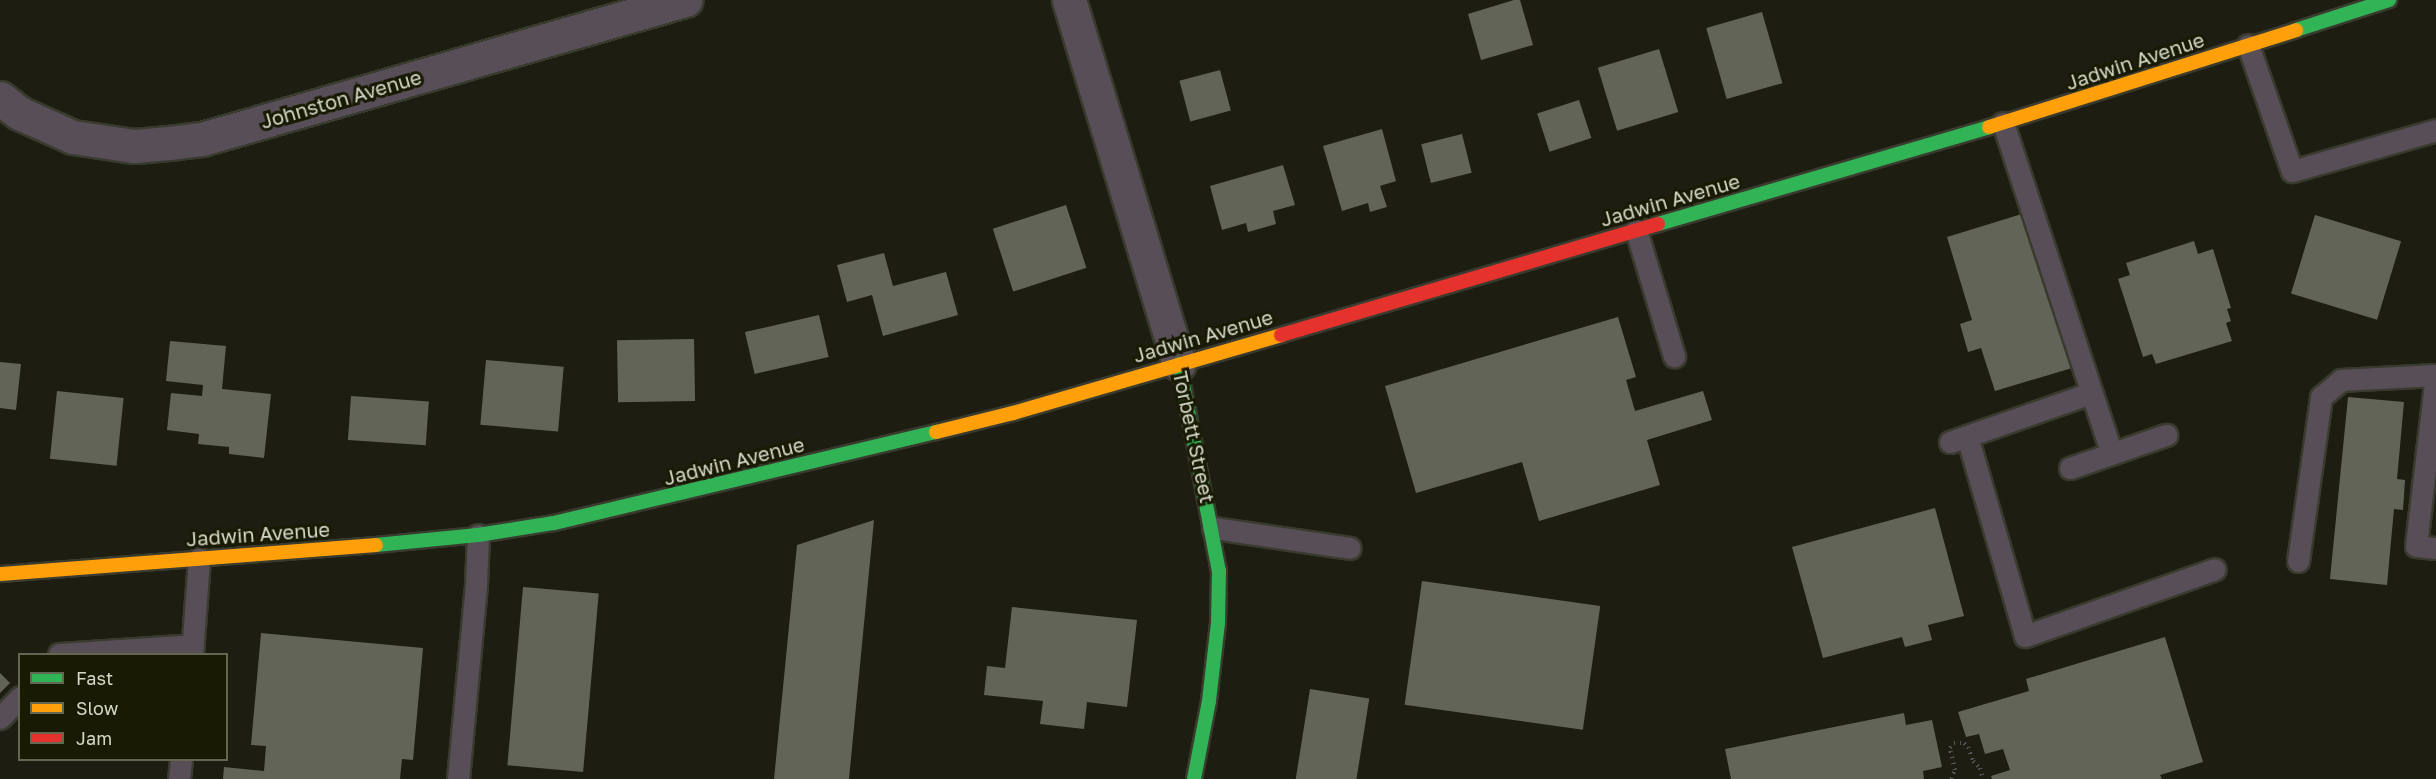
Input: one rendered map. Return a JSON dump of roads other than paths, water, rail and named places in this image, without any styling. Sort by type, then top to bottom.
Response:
[{"type":"main road","name":"Jadwin Avenue","points":[[0,574],[478,535],[554,523],[692,492],[1013,413],[2003,123],[2389,0]]},
{"type":"main road","name":"Torbett Street","points":[[1179,364],[1220,571],[1218,623],[1209,701],[1194,779]]},
{"type":"street","name":"Johnston Avenue","points":[[0,98],[19,113],[74,136],[134,146],[202,139],[685,0]]},
{"type":"street","name":"Torbett Street","points":[[1069,0],[1179,364]]},
{"type":"lane","points":[[2248,45],[2292,171],[2436,130]]},
{"type":"lane","points":[[2003,123],[2112,454]]},
{"type":"lane","points":[[1636,230],[1674,356]]},
{"type":"lane","points":[[2298,561],[2321,397],[2341,380],[2436,375],[2416,546],[2436,548]]},
{"type":"lane","points":[[2091,393],[1958,439],[2025,636],[2215,569]]},
{"type":"lane","points":[[2070,468],[2166,435]]},
{"type":"lane","points":[[1213,528],[1350,548]]},
{"type":"lane","points":[[458,779],[476,585],[478,535]]},
{"type":"lane","points":[[92,653],[193,650],[199,558]]},
{"type":"lane","points":[[0,718],[18,699]]},
{"type":"lane","points":[[178,779],[181,761]]}]
